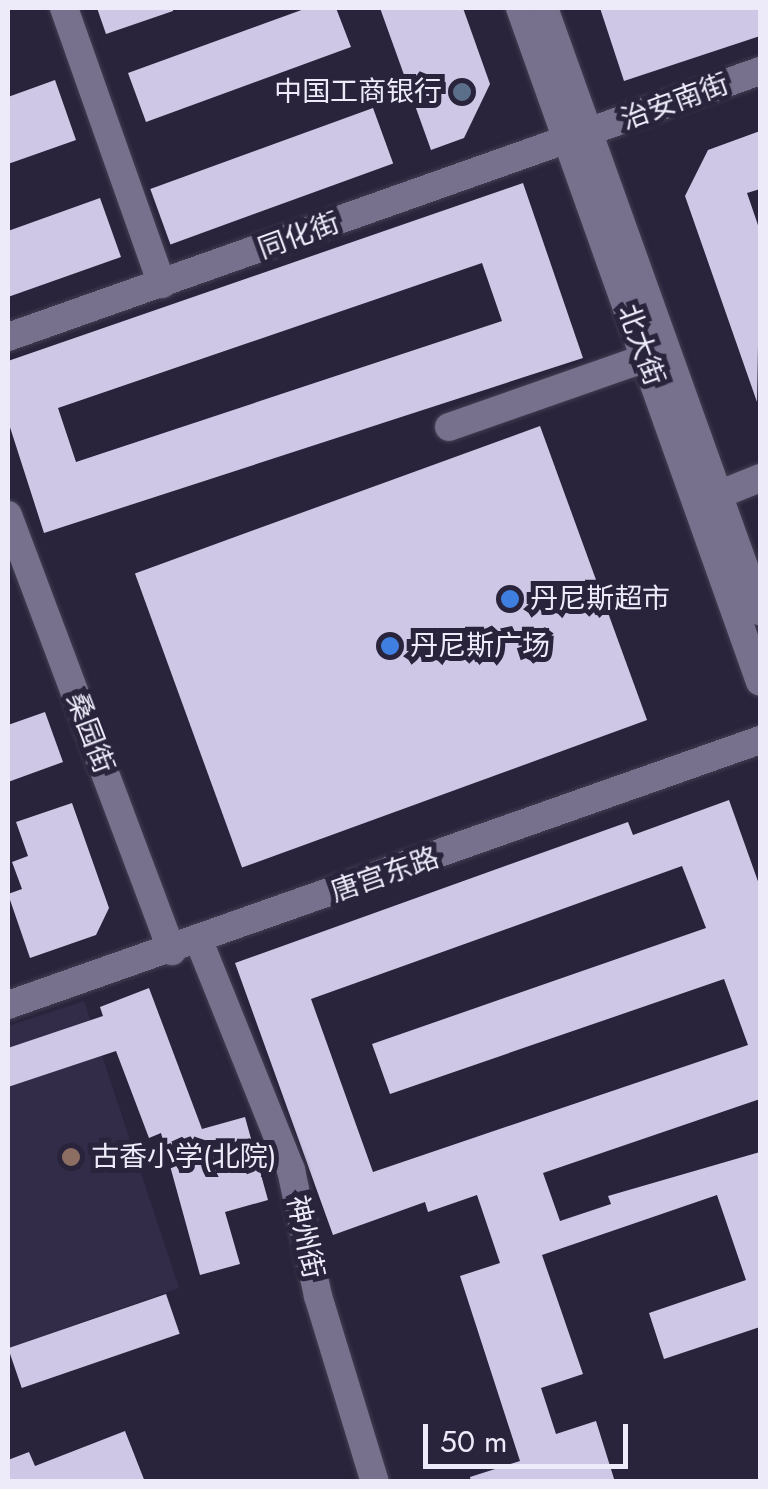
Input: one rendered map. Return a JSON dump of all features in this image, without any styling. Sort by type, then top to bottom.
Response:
[{"type":"street","points":[[64,8],[162,284]]},
{"type":"street","name":"北大街","points":[[520,8],[578,137],[656,354],[760,682]]},
{"type":"street","name":"北大街","points":[[544,8],[578,137]]},
{"type":"street","name":"治安南街","points":[[578,137],[760,71]]},
{"type":"street","name":"同化街","points":[[8,336],[578,137]]},
{"type":"street","points":[[449,427],[656,354]]},
{"type":"street","name":"北大街","points":[[656,354],[718,495],[760,611]]},
{"type":"street","points":[[718,495],[760,478]]},
{"type":"street","name":"桑园街","points":[[8,515],[172,951]]},
{"type":"street","name":"唐宫东路","points":[[8,1005],[172,951],[760,740]]},
{"type":"street","name":"神州街","points":[[199,941],[291,1170],[318,1296],[375,1482]]},
{"type":"shaded area","name":"古香小学(北院)","points":[[84,1001],[179,1288],[8,1348],[8,1026]]},
{"type":"building","points":[[97,8],[173,8],[173,11],[106,34]]},
{"type":"building","points":[[307,8],[336,8],[351,47],[146,122],[128,73]]},
{"type":"building","points":[[380,8],[463,8],[490,84],[464,138],[431,150]]},
{"type":"building","points":[[600,8],[760,8],[760,36],[624,81]]},
{"type":"building","points":[[55,80],[76,140],[8,164],[8,97]]},
{"type":"building","points":[[373,108],[393,163],[170,245],[150,189]]},
{"type":"building","points":[[760,131],[760,189],[747,193],[760,231],[757,402],[685,196],[708,150]]},
{"type":"building","points":[[523,183],[583,358],[44,533],[8,421],[8,361]],"holes":[[[482,263],[502,321],[76,462],[58,408]]]},
{"type":"building","points":[[100,198],[121,257],[8,297],[8,231]]},
{"type":"building","name":"丹尼斯广场","points":[[540,426],[647,720],[242,868],[135,573]]},
{"type":"building","points":[[45,712],[63,762],[8,782],[8,725]]},
{"type":"building","points":[[729,800],[760,887],[760,1099],[543,1173],[560,1221],[611,1204],[608,1196],[760,1152],[760,1327],[664,1359],[649,1313],[746,1280],[717,1195],[542,1255],[583,1374],[541,1388],[556,1434],[596,1421],[615,1482],[471,1482],[470,1477],[520,1461],[460,1276],[500,1263],[477,1195],[428,1212],[425,1202],[333,1235],[235,963],[628,822],[633,835]],"holes":[[[682,866],[706,928],[372,1044],[390,1094],[724,979],[748,1045],[373,1172],[311,999]]]},
{"type":"building","points":[[72,803],[109,908],[96,935],[30,958],[8,894],[22,889],[12,862],[28,856],[16,822]]},
{"type":"building","points":[[149,988],[202,1129],[245,1117],[268,1200],[225,1212],[240,1264],[200,1275],[161,1133],[149,1138],[116,1051],[8,1087],[8,1048],[103,1016],[100,1007]]},
{"type":"building","points":[[166,1294],[180,1334],[22,1388],[8,1348]]},
{"type":"building","points":[[125,1431],[145,1482],[8,1482],[8,1460],[29,1452],[35,1466]]},
{"type":"place","name":"中国工商银行","points":[[462,92]]},
{"type":"place","name":"丹尼斯超市","points":[[510,599]]},
{"type":"place","name":"丹尼斯广场","points":[[390,646]]},
{"type":"place","name":"古香小学(北院)","points":[[71,1157]]}]
